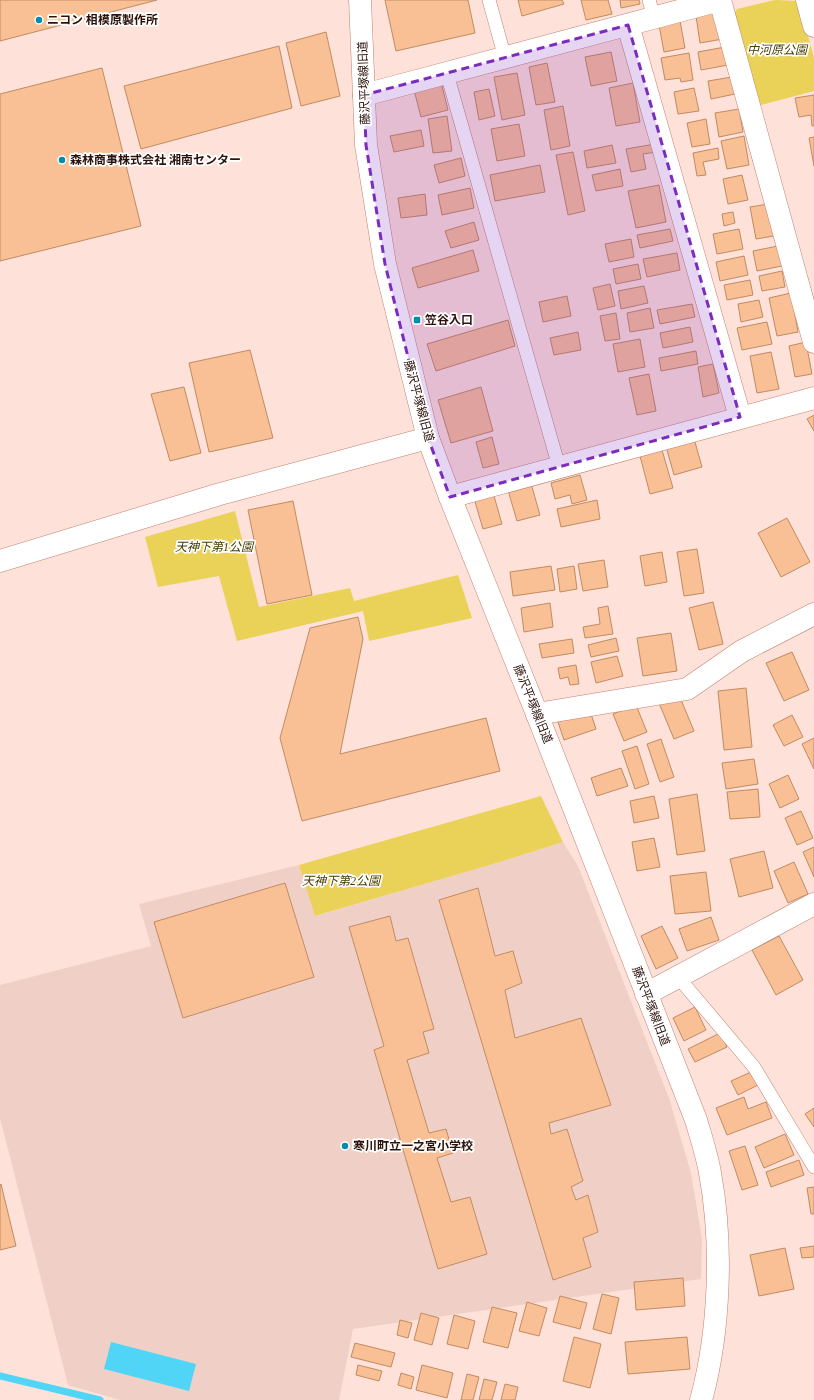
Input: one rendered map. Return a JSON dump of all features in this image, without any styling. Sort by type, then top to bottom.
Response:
[{"type":"street","name":"藤沢平塚線旧道","points":[[360,0],[366,145],[385,264],[428,438],[696,1120],[710,1172],[716,1225],[717,1276],[715,1329],[707,1378],[701,1400]]},
{"type":"street","points":[[364,95],[628,25],[652,9],[720,0],[814,342]]},
{"type":"street","points":[[807,0],[814,26]]},
{"type":"street","points":[[628,25],[740,418]]},
{"type":"street","points":[[450,497],[814,398]]},
{"type":"street","points":[[0,561],[220,494],[428,438]]},
{"type":"street","points":[[537,714],[686,689],[742,651],[814,614]]},
{"type":"street","points":[[646,994],[814,904]]},
{"type":"lane","points":[[489,0],[505,58]]},
{"type":"lane","points":[[447,74],[559,467]]},
{"type":"lane","points":[[678,977],[754,1067],[814,1167]]},
{"type":"highlighted area","points":[[628,25],[740,417],[450,497],[428,438],[385,264],[366,145],[364,95]]},
{"type":"shaded area","name":"寒川町立一之宮小学校","points":[[563,842],[578,866],[669,1098],[691,1173],[702,1239],[701,1279],[353,1329],[339,1400],[120,1400],[68,1385],[0,1118],[0,985],[151,946],[139,904],[299,865],[316,916]]},
{"type":"green space","name":"中河原公園","points":[[775,0],[799,1],[814,58],[814,91],[757,106],[733,16],[737,9]]},
{"type":"green space","name":"天神下第1公園","points":[[235,511],[259,607],[350,588],[354,601],[458,575],[472,618],[369,641],[363,611],[237,641],[219,576],[158,587],[145,537]]},
{"type":"green space","name":"天神下第2公園","points":[[541,796],[563,842],[315,916],[299,865]]},
{"type":"water","points":[[111,1342],[196,1364],[189,1391],[104,1369]]},
{"type":"building","name":"ニコン 相模原製作所","points":[[0,0],[157,0],[0,41]]},
{"type":"building","points":[[385,0],[468,0],[475,33],[396,51]]},
{"type":"building","points":[[518,0],[562,0],[564,4],[522,16]]},
{"type":"building","points":[[581,0],[608,0],[612,14],[586,20]]},
{"type":"building","points":[[620,0],[639,0],[640,4],[621,8]]},
{"type":"building","points":[[719,12],[723,39],[700,43],[696,16]]},
{"type":"building","points":[[680,21],[685,48],[664,52],[659,25]]},
{"type":"building","points":[[326,32],[340,96],[301,106],[286,43]]},
{"type":"building","points":[[279,46],[292,108],[141,149],[124,86]]},
{"type":"building","points":[[725,47],[728,65],[701,70],[698,52]]},
{"type":"building","points":[[611,52],[617,81],[591,86],[585,57]]},
{"type":"building","points":[[689,53],[693,80],[681,82],[680,78],[665,80],[661,58]]},
{"type":"building","points":[[547,63],[555,102],[536,105],[529,67]]},
{"type":"building","name":"森林商事株式会社 湘南センター","points":[[102,68],[141,226],[0,261],[0,94]]},
{"type":"building","points":[[517,73],[525,115],[502,120],[494,77]]},
{"type":"building","points":[[732,77],[735,94],[711,99],[708,81]]},
{"type":"building","points":[[441,82],[448,110],[421,117],[414,90]]},
{"type":"building","points":[[633,83],[640,122],[616,126],[609,88]]},
{"type":"building","points":[[694,88],[699,111],[678,114],[674,92]]},
{"type":"building","points":[[489,89],[495,116],[479,120],[474,92]]},
{"type":"building","points":[[814,95],[814,126],[812,126],[811,115],[799,117],[795,98]]},
{"type":"building","points":[[563,106],[570,146],[551,150],[544,110]]},
{"type":"building","points":[[739,109],[743,132],[719,137],[715,113]]},
{"type":"building","points":[[447,116],[452,151],[433,153],[428,119]]},
{"type":"building","points":[[706,119],[710,144],[692,147],[687,123]]},
{"type":"building","points":[[519,124],[525,156],[497,161],[491,129]]},
{"type":"building","points":[[421,130],[424,146],[394,152],[390,136]]},
{"type":"building","points":[[744,136],[749,165],[727,169],[721,141]]},
{"type":"building","points":[[814,137],[814,166],[809,138]]},
{"type":"building","points":[[655,144],[657,152],[643,154],[646,169],[631,172],[626,149]]},
{"type":"building","points":[[612,145],[616,163],[587,168],[584,151]]},
{"type":"building","points":[[718,148],[719,159],[703,162],[706,175],[697,176],[693,153]]},
{"type":"building","points":[[573,152],[585,211],[568,215],[556,155]]},
{"type":"building","points":[[461,158],[465,176],[439,183],[434,165]]},
{"type":"building","points":[[540,165],[545,192],[495,201],[490,175]]},
{"type":"building","points":[[620,169],[623,186],[596,191],[592,175]]},
{"type":"building","points":[[742,175],[748,200],[728,204],[723,179]]},
{"type":"building","points":[[659,185],[666,222],[636,228],[628,191]]},
{"type":"building","points":[[470,188],[474,208],[442,215],[438,195]]},
{"type":"building","points":[[425,194],[427,215],[401,218],[398,198]]},
{"type":"building","points":[[768,204],[774,236],[756,239],[750,207]]},
{"type":"building","points":[[733,212],[735,223],[724,226],[722,214]]},
{"type":"building","points":[[474,222],[479,240],[451,248],[445,231]]},
{"type":"building","points":[[670,229],[673,241],[640,248],[637,235]]},
{"type":"building","points":[[739,229],[743,249],[717,254],[713,234]]},
{"type":"building","points":[[631,239],[634,257],[609,262],[605,244]]},
{"type":"building","points":[[778,246],[782,266],[757,271],[753,251]]},
{"type":"building","points":[[473,250],[479,271],[418,288],[412,268]]},
{"type":"building","points":[[677,253],[680,270],[647,277],[643,259]]},
{"type":"building","points":[[744,256],[748,275],[720,281],[716,262]]},
{"type":"building","points":[[638,264],[641,279],[616,284],[613,269]]},
{"type":"building","points":[[782,271],[785,287],[762,291],[759,276]]},
{"type":"building","points":[[750,280],[753,295],[727,300],[724,285]]},
{"type":"building","points":[[610,284],[615,306],[598,310],[593,288]]},
{"type":"building","points":[[644,286],[648,303],[621,309],[618,291]]},
{"type":"building","points":[[791,293],[798,332],[777,336],[769,298]]},
{"type":"building","points":[[567,296],[571,316],[543,322],[539,302]]},
{"type":"building","points":[[759,300],[763,317],[741,322],[738,304]]},
{"type":"building","points":[[692,304],[695,317],[660,324],[657,310]]},
{"type":"building","points":[[650,308],[654,328],[630,332],[627,313]]},
{"type":"building","points":[[616,313],[620,339],[605,341],[600,316]]},
{"type":"building","points":[[508,320],[515,346],[436,371],[427,344]]},
{"type":"building","points":[[767,322],[772,344],[742,350],[737,328]]},
{"type":"building","points":[[690,327],[693,342],[663,348],[660,333]]},
{"type":"building","points":[[578,332],[581,350],[554,355],[550,338]]},
{"type":"building","points":[[640,339],[645,367],[618,372],[613,344]]},
{"type":"building","points":[[806,342],[812,374],[795,377],[789,346]]},
{"type":"building","points":[[250,350],[273,438],[209,452],[189,363]]},
{"type":"building","points":[[696,351],[698,364],[661,371],[659,358]]},
{"type":"building","points":[[771,352],[779,389],[757,393],[750,356]]},
{"type":"building","points":[[713,364],[719,393],[703,397],[698,367]]},
{"type":"building","points":[[649,374],[656,411],[637,415],[629,378]]},
{"type":"building","points":[[184,387],[201,453],[170,461],[151,394]]},
{"type":"building","points":[[481,387],[493,431],[451,443],[438,400]]},
{"type":"building","points":[[814,415],[814,431],[807,419]]},
{"type":"building","points":[[693,435],[702,467],[674,475],[665,443]]},
{"type":"building","points":[[492,437],[499,464],[483,468],[476,442]]},
{"type":"building","points":[[662,450],[673,488],[650,494],[640,456]]},
{"type":"building","points":[[580,475],[587,500],[572,504],[570,495],[555,499],[551,483]]},
{"type":"building","points":[[530,480],[540,515],[517,521],[507,487]]},
{"type":"building","points":[[492,489],[502,524],[483,529],[473,495]]},
{"type":"building","points":[[597,500],[600,519],[561,527],[557,509]]},
{"type":"building","points":[[293,501],[312,595],[267,604],[248,510]]},
{"type":"building","points":[[787,518],[810,562],[781,577],[758,533]]},
{"type":"building","points":[[697,549],[704,593],[684,596],[677,552]]},
{"type":"building","points":[[662,552],[667,582],[645,586],[640,556]]},
{"type":"building","points":[[604,560],[608,587],[583,591],[578,564]]},
{"type":"building","points":[[551,566],[555,590],[513,596],[510,572]]},
{"type":"building","points":[[574,566],[577,589],[560,592],[557,569]]},
{"type":"building","points":[[713,602],[723,644],[699,650],[689,608]]},
{"type":"building","points":[[550,603],[553,627],[524,632],[521,608]]},
{"type":"building","points":[[608,606],[613,634],[585,638],[583,627],[600,624],[598,608]]},
{"type":"building","points":[[358,617],[363,639],[340,754],[486,718],[500,771],[302,821],[280,738],[310,628]]},
{"type":"building","points":[[671,633],[677,671],[643,676],[637,638]]},
{"type":"building","points":[[616,638],[619,651],[591,657],[588,645]]},
{"type":"building","points":[[572,639],[574,653],[542,658],[539,644]]},
{"type":"building","points":[[792,652],[809,690],[784,701],[766,663]]},
{"type":"building","points":[[617,656],[623,676],[596,683],[591,662]]},
{"type":"building","points":[[576,665],[579,684],[570,685],[568,677],[560,679],[558,668]]},
{"type":"building","points":[[746,688],[752,747],[724,750],[718,691]]},
{"type":"building","points":[[679,695],[694,731],[674,739],[659,703]]},
{"type":"building","points":[[636,705],[647,732],[624,741],[613,714]]},
{"type":"building","points":[[590,711],[596,729],[564,740],[558,722]]},
{"type":"building","points":[[792,715],[803,737],[784,746],[773,725]]},
{"type":"building","points":[[814,738],[814,769],[802,744]]},
{"type":"building","points":[[661,739],[674,777],[660,782],[647,744]]},
{"type":"building","points":[[637,746],[649,784],[635,789],[622,751]]},
{"type":"building","points":[[754,759],[758,784],[726,789],[722,763]]},
{"type":"building","points":[[621,768],[628,786],[597,796],[591,778]]},
{"type":"building","points":[[788,775],[799,799],[780,808],[769,784]]},
{"type":"building","points":[[758,789],[760,817],[730,819],[727,792]]},
{"type":"building","points":[[697,794],[705,851],[677,855],[669,799]]},
{"type":"building","points":[[654,796],[659,818],[634,823],[630,801]]},
{"type":"building","points":[[801,811],[813,838],[797,845],[785,818]]},
{"type":"building","points":[[654,838],[660,867],[637,871],[632,842]]},
{"type":"building","points":[[814,847],[814,877],[803,852]]},
{"type":"building","points":[[764,851],[773,888],[739,897],[730,859]]},
{"type":"building","points":[[794,862],[808,894],[788,903],[774,871]]},
{"type":"building","points":[[706,872],[711,911],[675,914],[670,876]]},
{"type":"building","points":[[285,883],[314,977],[183,1018],[154,922]]},
{"type":"building","points":[[478,888],[495,956],[513,951],[522,983],[505,990],[515,1038],[581,1018],[611,1105],[549,1123],[551,1134],[567,1129],[583,1181],[571,1187],[576,1200],[588,1195],[598,1232],[583,1238],[591,1267],[553,1280],[439,900]]},
{"type":"building","points":[[390,916],[396,941],[408,938],[434,1029],[423,1032],[429,1053],[407,1060],[429,1133],[446,1129],[453,1153],[437,1158],[451,1202],[470,1197],[487,1254],[438,1269],[374,1050],[384,1046],[349,927]]},
{"type":"building","points":[[711,917],[719,940],[687,951],[679,929]]},
{"type":"building","points":[[662,926],[678,958],[656,969],[641,936]]},
{"type":"building","points":[[779,936],[803,980],[776,995],[752,950]]},
{"type":"building","points":[[695,1007],[706,1030],[684,1041],[673,1018]]},
{"type":"building","points":[[720,1033],[727,1047],[695,1062],[688,1049]]},
{"type":"building","points":[[751,1072],[758,1085],[738,1095],[731,1081]]},
{"type":"building","points":[[744,1097],[748,1109],[766,1102],[772,1118],[727,1135],[716,1108]]},
{"type":"building","points":[[814,1108],[814,1127],[805,1114]]},
{"type":"building","points":[[785,1134],[794,1155],[764,1168],[755,1147]]},
{"type":"building","points":[[745,1146],[758,1185],[742,1190],[729,1151]]},
{"type":"building","points":[[799,1160],[804,1175],[771,1187],[766,1172]]},
{"type":"building","points":[[1,1184],[16,1246],[0,1250],[0,1185]]},
{"type":"building","points":[[814,1187],[814,1214],[811,1214],[807,1188]]},
{"type":"building","points":[[814,1246],[814,1257],[802,1258],[800,1248]]},
{"type":"building","points":[[785,1248],[794,1289],[759,1296],[750,1255]]},
{"type":"building","points":[[683,1278],[685,1306],[636,1310],[634,1282]]},
{"type":"building","points":[[602,1294],[619,1298],[611,1334],[593,1329]]},
{"type":"building","points":[[560,1296],[587,1303],[580,1329],[553,1322]]},
{"type":"building","points":[[527,1302],[547,1308],[539,1336],[519,1331]]},
{"type":"building","points":[[492,1307],[517,1313],[508,1348],[483,1342]]},
{"type":"building","points":[[421,1313],[439,1318],[432,1345],[414,1340]]},
{"type":"building","points":[[454,1315],[475,1321],[468,1349],[447,1344]]},
{"type":"building","points":[[400,1320],[412,1323],[408,1338],[397,1335]]},
{"type":"building","points":[[574,1337],[601,1344],[590,1388],[563,1381]]},
{"type":"building","points":[[687,1337],[690,1369],[628,1374],[625,1342]]},
{"type":"building","points":[[355,1343],[395,1353],[391,1367],[351,1357]]},
{"type":"building","points":[[358,1365],[382,1371],[379,1381],[356,1375]]},
{"type":"building","points":[[422,1365],[453,1373],[447,1398],[416,1390]]},
{"type":"building","points":[[401,1373],[414,1377],[411,1389],[398,1385]]},
{"type":"building","points":[[467,1374],[479,1377],[473,1400],[461,1400]]},
{"type":"building","points":[[484,1379],[497,1382],[492,1400],[479,1400]]},
{"type":"building","points":[[505,1384],[518,1387],[515,1400],[501,1400]]},
{"type":"waterway","points":[[0,1376],[100,1400]]},
{"type":"place","name":"ニコン 相模原製作所","points":[[39,20]]},
{"type":"place","name":"森林商事株式会社 湘南センター","points":[[62,160]]},
{"type":"place","name":"笠谷入口","points":[[417,320]]},
{"type":"place","name":"寒川町立一之宮小学校","points":[[345,1146]]}]
